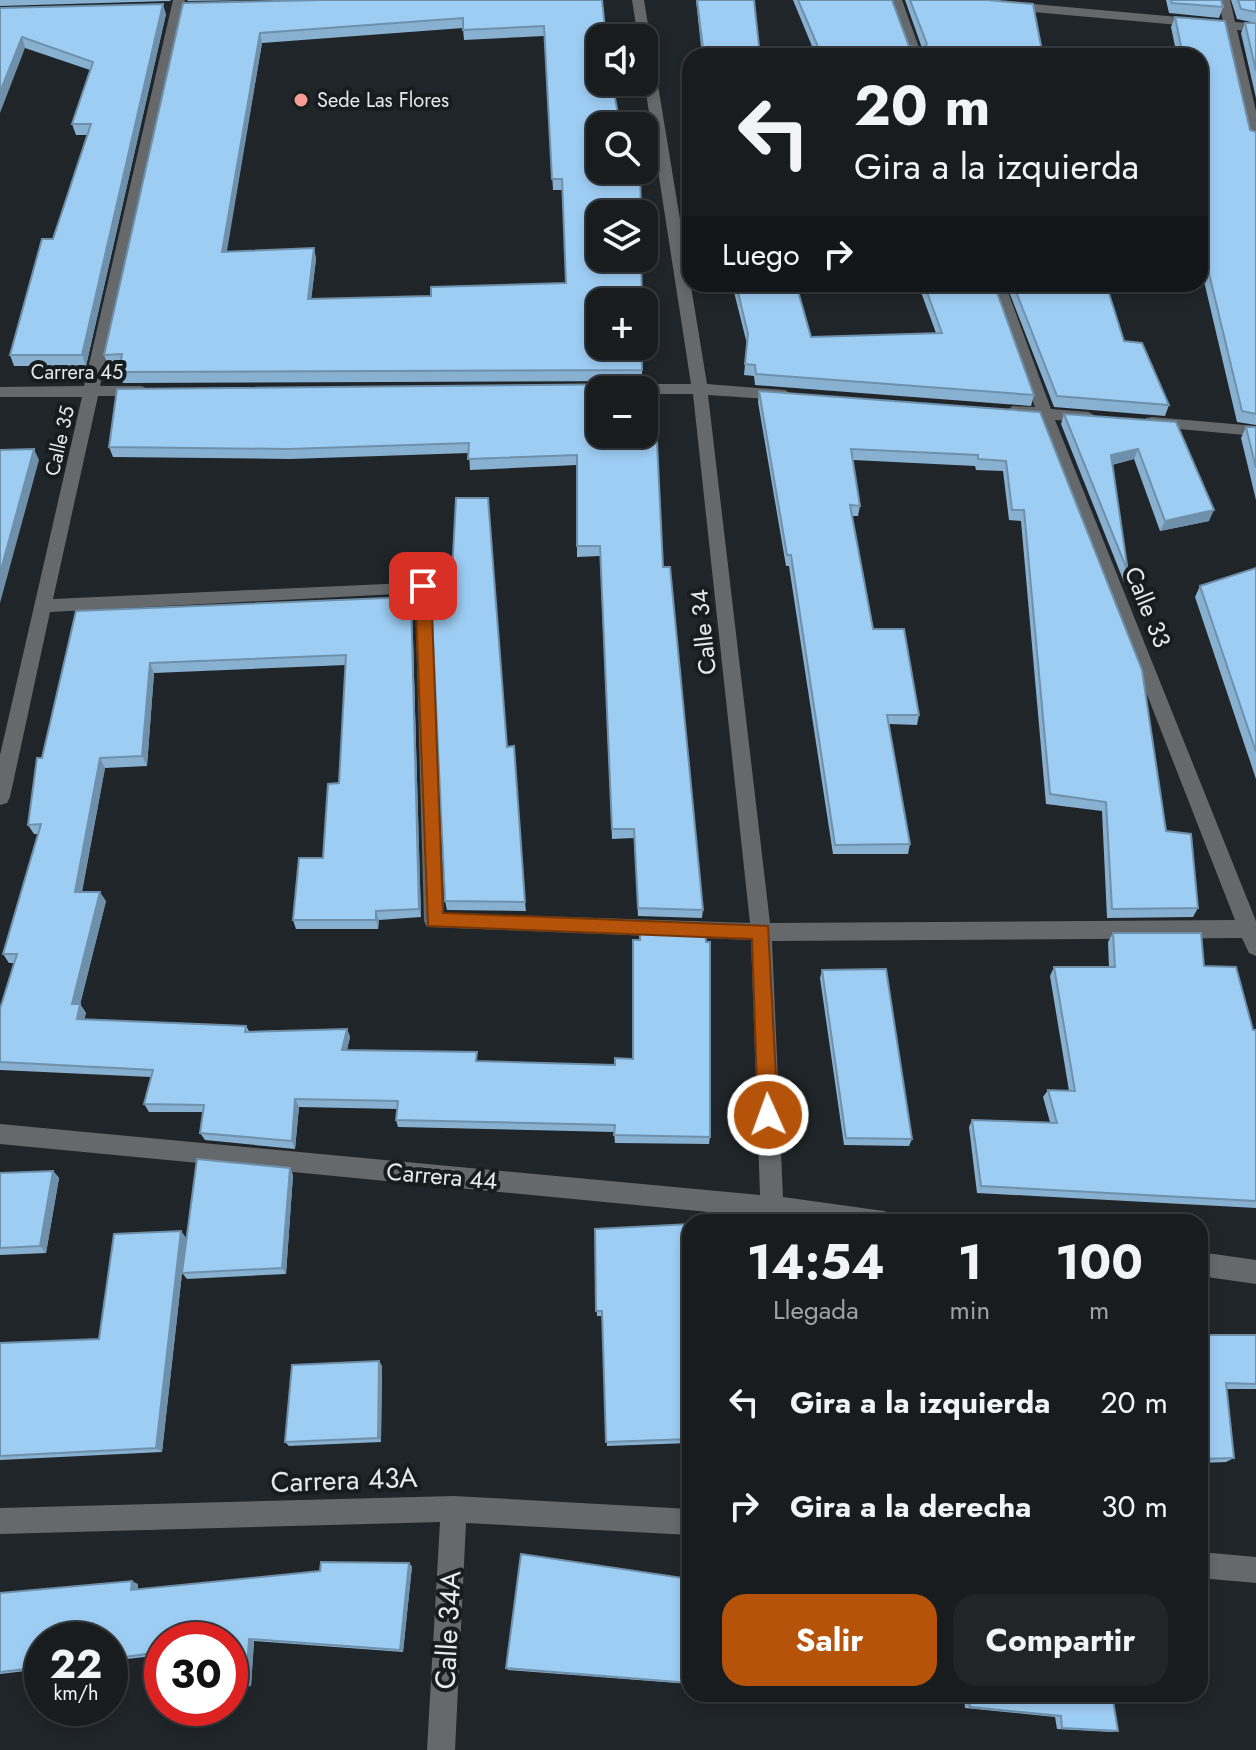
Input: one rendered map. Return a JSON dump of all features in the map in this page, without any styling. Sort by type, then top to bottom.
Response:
[{"type":"street","name":"Calle 34","points":[[638,0],[642,24]]},
{"type":"street","points":[[896,0],[913,48]]},
{"type":"street","points":[[1224,0],[1256,140]]},
{"type":"street","points":[[993,4],[1256,28]]},
{"type":"street","name":"Calle 35","points":[[0,797],[179,5]]},
{"type":"street","name":"Calle 34","points":[[653,96],[682,276]]},
{"type":"street","name":"Calle 34","points":[[684,292],[700,389],[761,932],[772,1214]]},
{"type":"street","name":"Calle 33","points":[[1001,292],[1045,414],[1253,938]]},
{"type":"street","points":[[658,389],[810,397]]},
{"type":"street","name":"Carrera 45","points":[[0,392],[154,391]]},
{"type":"street","points":[[998,410],[1105,419]]},
{"type":"street","points":[[1135,421],[1256,431]]},
{"type":"street","points":[[43,606],[423,586],[434,921],[761,932],[1253,938]]},
{"type":"street","name":"Carrera 44","points":[[0,1134],[772,1214]]},
{"type":"street","points":[[1208,1265],[1256,1272]]},
{"type":"street","name":"Carrera 43A","points":[[0,1521],[454,1509],[682,1522]]},
{"type":"street","name":"Calle 34A","points":[[441,1750],[454,1509]]},
{"type":"street","points":[[1208,1566],[1256,1570]]},
{"type":"building","points":[[602,0],[605,24],[586,24],[586,96],[615,96],[618,112],[586,112],[586,184],[640,184],[641,200],[586,200],[586,272],[641,272],[642,288],[586,288],[586,360],[642,360],[642,370],[119,372],[122,354],[104,355],[183,3]],"holes":[[[463,18],[463,30],[544,26],[552,179],[562,179],[566,283],[431,287],[431,296],[308,299],[314,248],[222,252],[260,33]]]},
{"type":"building","points":[[697,0],[754,0],[759,48],[703,48]]},
{"type":"building","points":[[798,0],[892,0],[909,46],[924,48],[819,48]]},
{"type":"building","points":[[910,0],[987,0],[1033,4],[1041,48],[924,48],[927,44]]},
{"type":"building","points":[[1171,0],[1221,0],[1223,7],[1172,3]]},
{"type":"building","points":[[1238,0],[1256,0],[1256,12],[1241,9]]},
{"type":"building","points":[[163,4],[82,355],[10,355],[42,239],[53,239],[91,124],[72,124],[93,62],[22,37],[0,92],[0,8]]},
{"type":"building","points":[[1175,17],[1225,21],[1250,130],[1256,132],[1256,414],[1242,411],[1208,269],[1208,48],[1181,48]]},
{"type":"building","points":[[1245,23],[1256,23],[1256,71]]},
{"type":"building","points":[[738,292],[798,292],[811,337],[942,333],[927,292],[997,292],[1034,395],[756,374],[755,365],[745,364],[748,334]]},
{"type":"building","points":[[1016,292],[1109,292],[1124,341],[1142,343],[1169,405],[1057,396]]},
{"type":"building","points":[[586,385],[586,448],[657,448],[663,567],[670,567],[703,910],[638,908],[634,829],[612,829],[600,546],[577,546],[577,455],[468,459],[469,443],[288,449],[109,447],[117,389]]},
{"type":"building","points":[[759,391],[1040,412],[1142,670],[1166,831],[1191,834],[1198,908],[1112,909],[1106,802],[1050,794],[1024,510],[1012,510],[1006,461],[978,459],[978,455],[851,449],[860,506],[850,505],[873,629],[904,629],[919,715],[887,715],[910,844],[835,845],[791,555],[787,555]]},
{"type":"building","points":[[1064,414],[1176,422],[1214,510],[1165,521],[1138,449],[1111,455],[1128,572]]},
{"type":"building","points":[[1246,427],[1256,427],[1256,468]]},
{"type":"building","points":[[34,449],[0,573],[0,450]]},
{"type":"building","points":[[456,498],[488,498],[507,747],[514,746],[525,902],[445,901],[431,596],[451,595]]},
{"type":"building","points":[[1256,568],[1256,752],[1200,586]]},
{"type":"building","points":[[411,597],[419,909],[376,911],[376,920],[293,920],[299,858],[323,858],[328,784],[339,783],[346,655],[150,663],[142,756],[100,758],[75,892],[100,892],[72,1004],[80,1004],[77,1019],[246,1026],[245,1032],[347,1029],[342,1050],[477,1052],[476,1061],[615,1065],[615,1058],[633,1059],[633,940],[640,940],[640,930],[705,932],[706,942],[710,942],[710,1137],[614,1135],[615,1125],[396,1120],[398,1101],[295,1099],[292,1141],[200,1133],[204,1105],[144,1104],[153,1070],[0,1062],[0,1009],[17,954],[3,954],[41,824],[28,825],[37,758],[42,758],[76,611]]},
{"type":"building","points":[[1113,933],[1201,933],[1204,966],[1236,967],[1253,1030],[1256,1030],[1256,1201],[981,1186],[972,1120],[1057,1123],[1048,1090],[1075,1091],[1054,967],[1115,967]]},
{"type":"building","points":[[886,969],[912,1139],[846,1138],[822,970]]},
{"type":"building","points":[[197,1159],[290,1168],[282,1268],[182,1273]]},
{"type":"building","points":[[53,1171],[40,1246],[0,1248],[0,1173]]},
{"type":"building","points":[[682,1224],[682,1439],[606,1442],[602,1311],[596,1311],[595,1229]]},
{"type":"building","points":[[181,1231],[156,1448],[0,1456],[0,1343],[99,1339],[114,1234]]},
{"type":"building","points":[[1208,1335],[1256,1335],[1256,1384],[1226,1383],[1234,1458],[1208,1459]]},
{"type":"building","points":[[379,1361],[378,1438],[285,1442],[292,1365]]},
{"type":"building","points":[[521,1554],[682,1578],[682,1682],[506,1668]]},
{"type":"building","points":[[321,1562],[409,1563],[400,1650],[249,1639],[248,1654],[248,1622],[144,1622],[144,1654],[128,1657],[128,1622],[24,1622],[24,1669],[0,1672],[0,1593],[132,1581],[131,1590],[320,1571]]},
{"type":"building","points":[[969,1702],[1113,1702],[1118,1731],[1062,1728],[1061,1716],[970,1707]]},
{"type":"place","name":"Sede Las Flores","points":[[301,100]]},
{"type":"route","points":[[423,586],[434,921],[761,932],[768,1115]]}]
